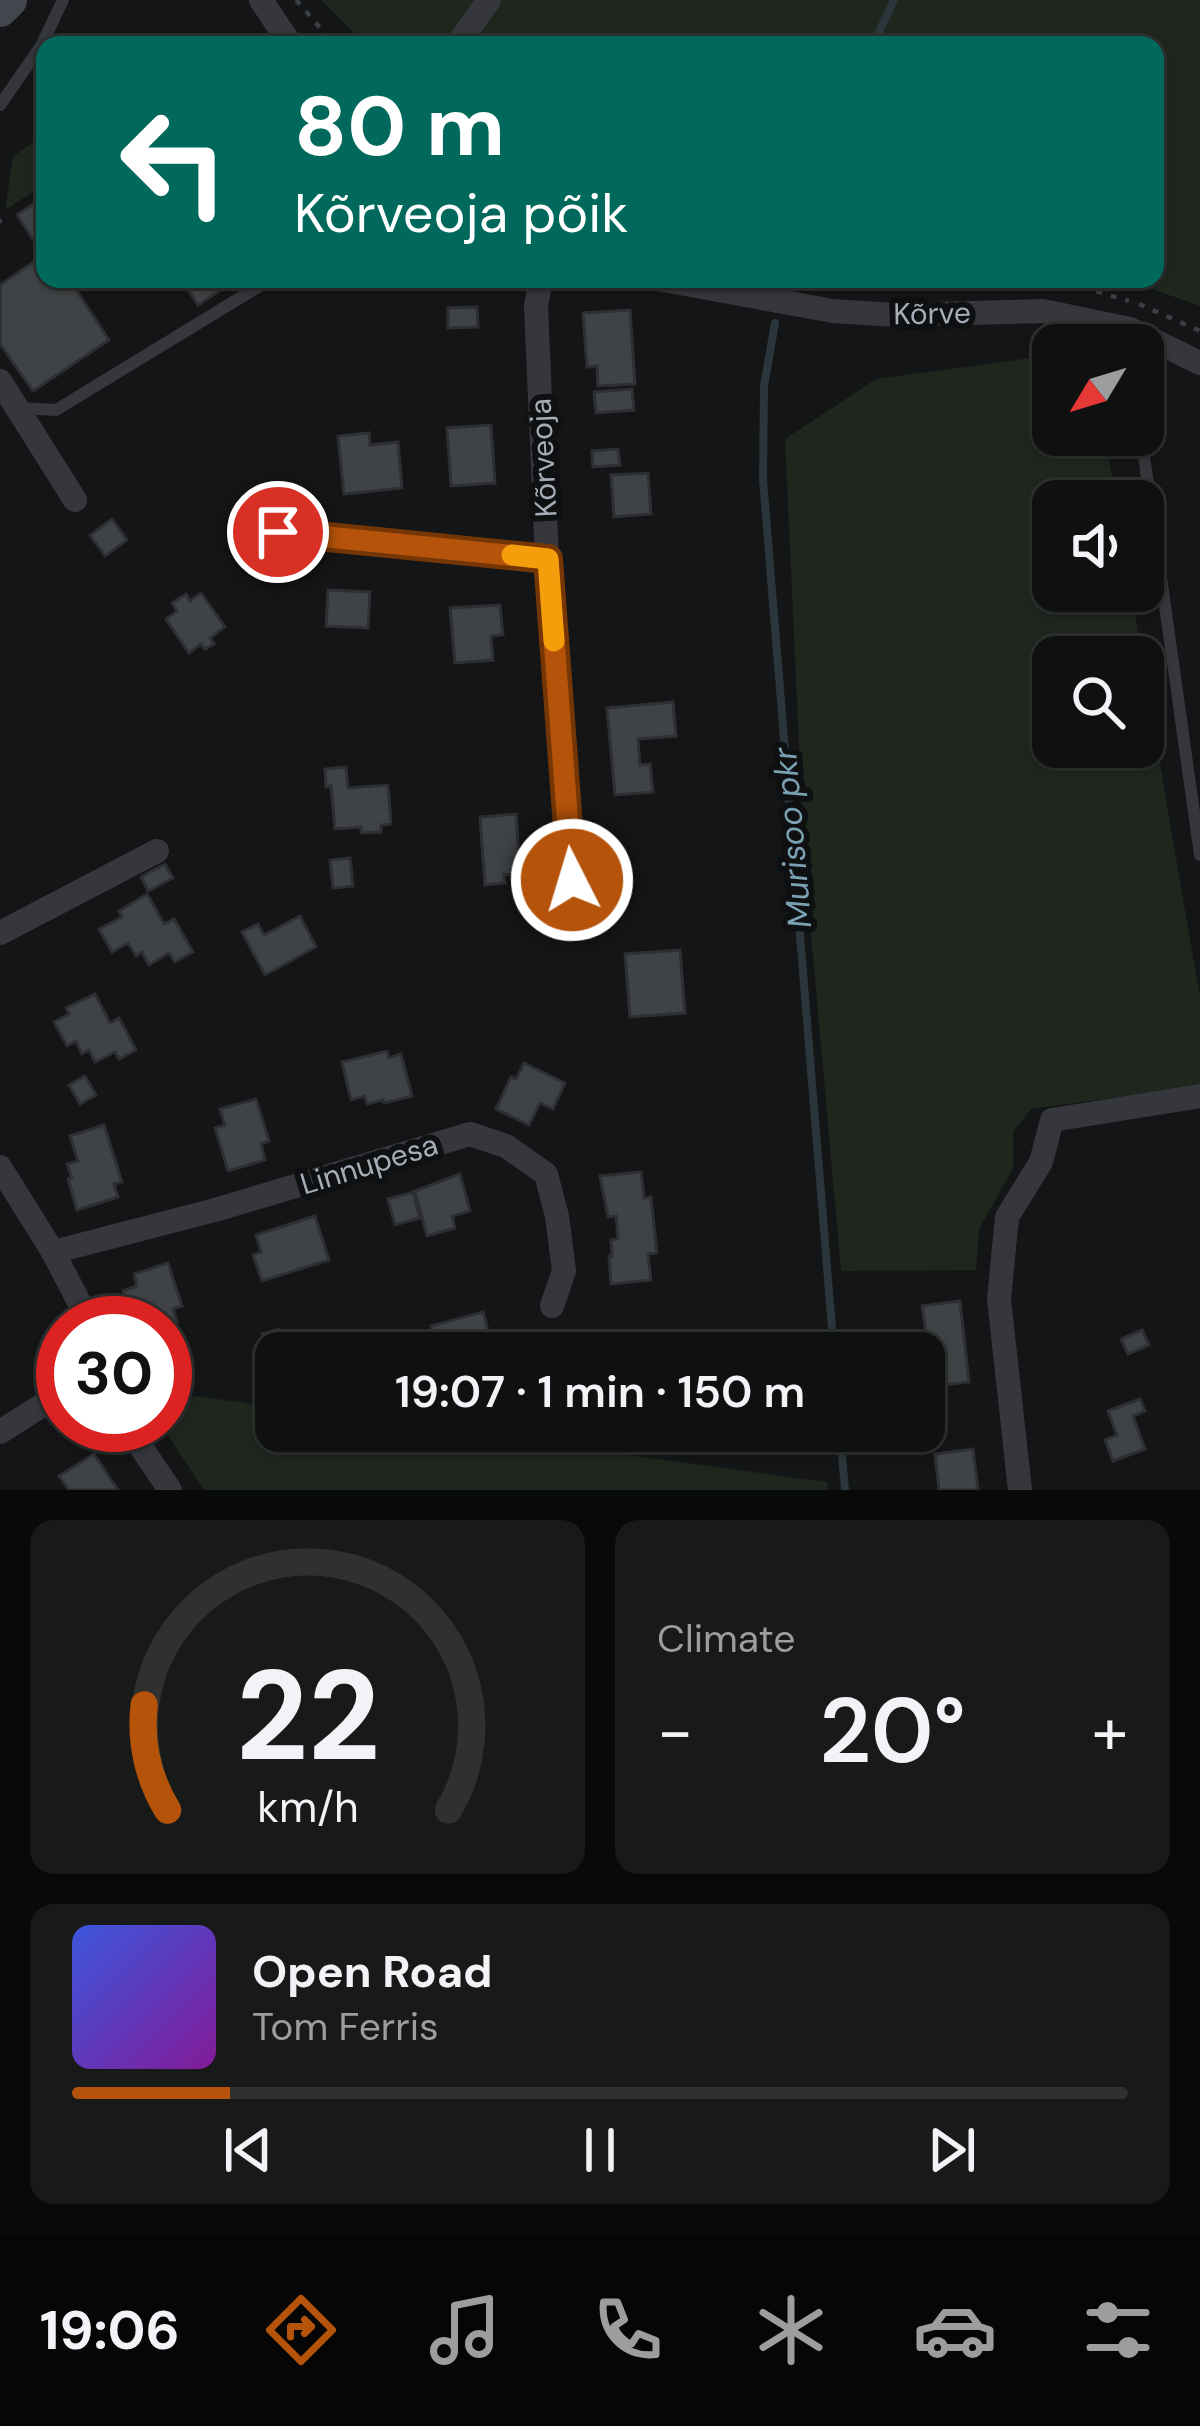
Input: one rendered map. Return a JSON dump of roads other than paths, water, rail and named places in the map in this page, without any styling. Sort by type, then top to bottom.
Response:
[{"type":"street","points":[[261,0],[285,36]]},
{"type":"street","points":[[463,36],[489,0]]},
{"type":"street","name":"Kõrveoja","points":[[539,288],[536,306],[548,559],[575,925]]},
{"type":"street","name":"Kõrve","points":[[707,288],[833,311],[895,315],[1043,311],[1087,324]]},
{"type":"street","name":"Kõrve","points":[[1164,349],[1200,363]]},
{"type":"street","points":[[0,381],[75,500]]},
{"type":"street","points":[[278,532],[548,559]]},
{"type":"street","points":[[0,933],[157,851]]},
{"type":"street","points":[[1020,1490],[999,1299],[1007,1217],[1041,1162],[1052,1120],[1200,1096]]},
{"type":"street","name":"Linnupesa","points":[[53,1252],[215,1210],[470,1134],[506,1146],[546,1174],[564,1271],[552,1306]]},
{"type":"street","points":[[0,1167],[76,1296]]},
{"type":"street","points":[[0,1432],[36,1409]]},
{"type":"street","points":[[144,1452],[170,1490]]},
{"type":"lane","points":[[7,9],[25,0]]},
{"type":"lane","points":[[45,36],[63,0]]},
{"type":"lane","points":[[0,105],[36,52]]},
{"type":"lane","points":[[17,408],[56,410],[256,288]]},
{"type":"lane","points":[[1145,456],[1200,855]]},
{"type":"waterway","name":"Murisoo pkr","points":[[877,36],[894,0]]},
{"type":"waterway","name":"Murisoo pkr","points":[[775,323],[764,386],[763,480],[832,1332]]},
{"type":"waterway","name":"Murisoo pkr","points":[[842,1452],[845,1490]]}]
